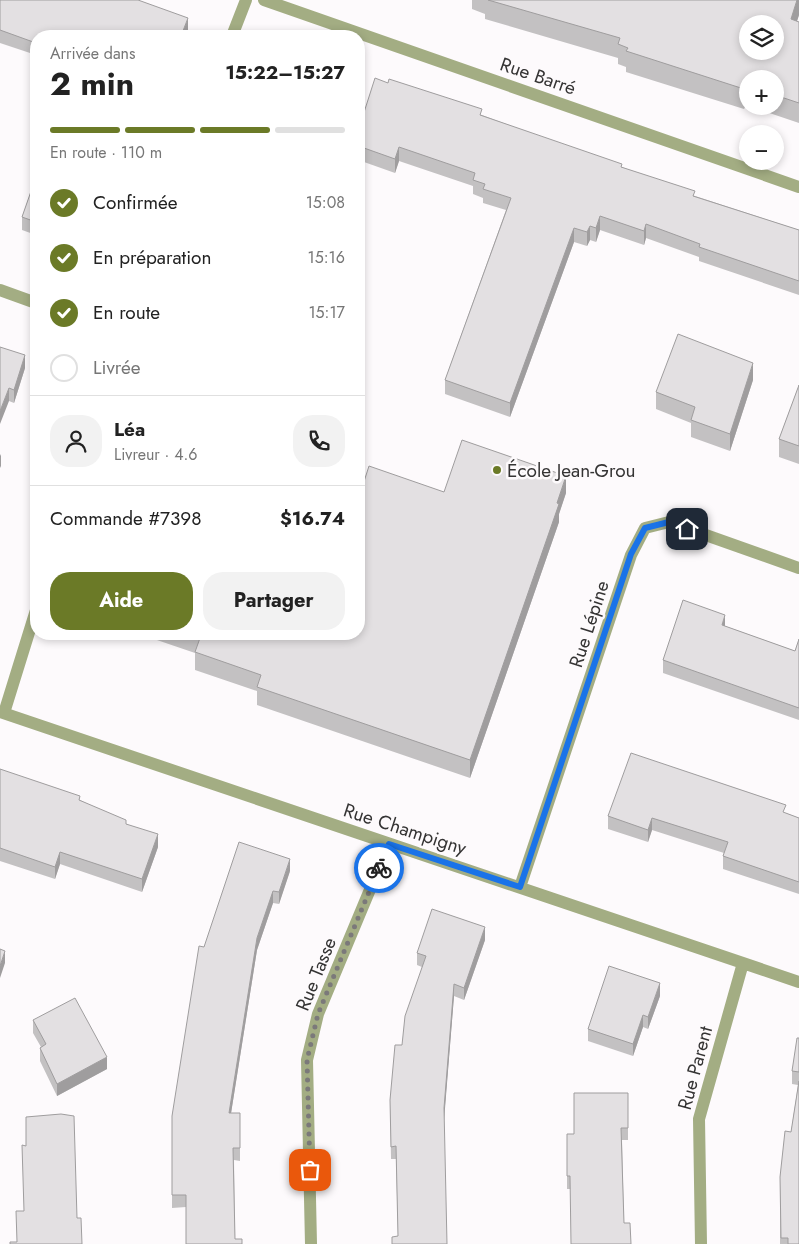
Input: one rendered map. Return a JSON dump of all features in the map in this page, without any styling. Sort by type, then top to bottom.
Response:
[{"type":"street","points":[[234,30],[246,0]]},
{"type":"street","name":"Rue Barré","points":[[264,0],[350,30]]},
{"type":"street","name":"Rue Barré","points":[[365,35],[799,187]]},
{"type":"street","points":[[0,290],[30,300]]},
{"type":"street","name":"Rue Lépine","points":[[520,887],[631,554],[645,528],[669,522],[799,568]]},
{"type":"street","points":[[2,713],[30,628]]},
{"type":"street","name":"Rue Champigny","points":[[2,713],[799,982]]},
{"type":"street","name":"Rue Tasse","points":[[311,1244],[307,1060],[318,1014],[389,844]]},
{"type":"street","name":"Rue Parent","points":[[702,1244],[699,1119],[743,963]]},
{"type":"building","points":[[0,0],[138,0],[188,18],[183,30],[30,30],[30,41],[0,30]]},
{"type":"building","points":[[488,0],[797,0],[791,19],[799,22],[799,103],[784,98],[784,70],[739,70],[739,87],[626,51],[628,48],[618,44],[620,38]]},
{"type":"building","points":[[375,78],[388,83],[389,79],[482,109],[480,115],[622,164],[621,167],[695,191],[693,196],[799,230],[799,281],[699,247],[700,244],[646,224],[644,231],[600,216],[596,228],[590,226],[587,232],[574,228],[510,403],[445,380],[511,198],[483,189],[485,184],[473,180],[475,173],[399,147],[395,159],[365,148],[365,109]]},
{"type":"building","points":[[30,194],[30,220],[22,217]]},
{"type":"building","points":[[678,334],[753,363],[730,434],[691,420],[695,407],[656,392]]},
{"type":"building","points":[[0,347],[25,355],[14,390],[9,388],[0,411]]},
{"type":"building","points":[[799,385],[799,446],[779,439]]},
{"type":"building","points":[[462,440],[566,476],[557,503],[559,504],[470,760],[257,687],[261,675],[195,652],[199,640],[365,640],[365,478],[369,466],[444,492]]},
{"type":"building","points":[[683,600],[725,615],[722,625],[795,651],[799,639],[799,708],[663,660]]},
{"type":"building","points":[[631,753],[786,805],[783,812],[799,818],[799,882],[723,856],[728,842],[652,818],[648,830],[608,816]]},
{"type":"building","points":[[0,769],[80,796],[79,800],[126,820],[126,824],[158,834],[142,879],[60,852],[55,867],[0,848]]},
{"type":"building","points":[[239,842],[290,859],[279,892],[273,891],[257,938],[229,1113],[240,1113],[240,1148],[233,1148],[235,1239],[242,1239],[242,1244],[186,1244],[186,1195],[172,1195],[172,1116],[199,946],[204,947]]},
{"type":"building","points":[[432,909],[485,927],[464,988],[454,984],[444,1108],[447,1244],[392,1244],[392,1237],[398,1236],[396,1146],[391,1147],[390,1100],[395,1045],[402,1045],[405,1016],[426,956],[417,953]]},
{"type":"building","points":[[0,949],[5,951],[0,966]]},
{"type":"building","points":[[609,966],[660,983],[648,1017],[643,1015],[633,1044],[588,1029]]},
{"type":"building","points":[[75,998],[107,1057],[57,1084],[40,1048],[46,1044],[33,1020]]},
{"type":"building","points":[[797,1038],[799,1038],[799,1072],[792,1071]]},
{"type":"building","points":[[799,1081],[799,1244],[788,1244],[788,1238],[781,1238],[780,1177],[785,1131],[791,1132]]},
{"type":"building","points":[[574,1093],[628,1093],[628,1128],[621,1128],[624,1223],[630,1223],[631,1244],[571,1244],[570,1176],[567,1176],[567,1134],[574,1134]]},
{"type":"building","points":[[61,1114],[74,1116],[77,1218],[81,1218],[82,1244],[10,1244],[10,1242],[17,1242],[16,1211],[24,1211],[22,1145],[26,1146],[26,1117]]},
{"type":"way so far","points":[[310,1170],[307,1060],[318,1014],[379,868]]},
{"type":"place","name":"École Jean-Grou","points":[[497,470]]},
{"type":"route","points":[[379,868],[389,844],[520,887],[631,554],[645,528],[669,522],[687,529]]}]
